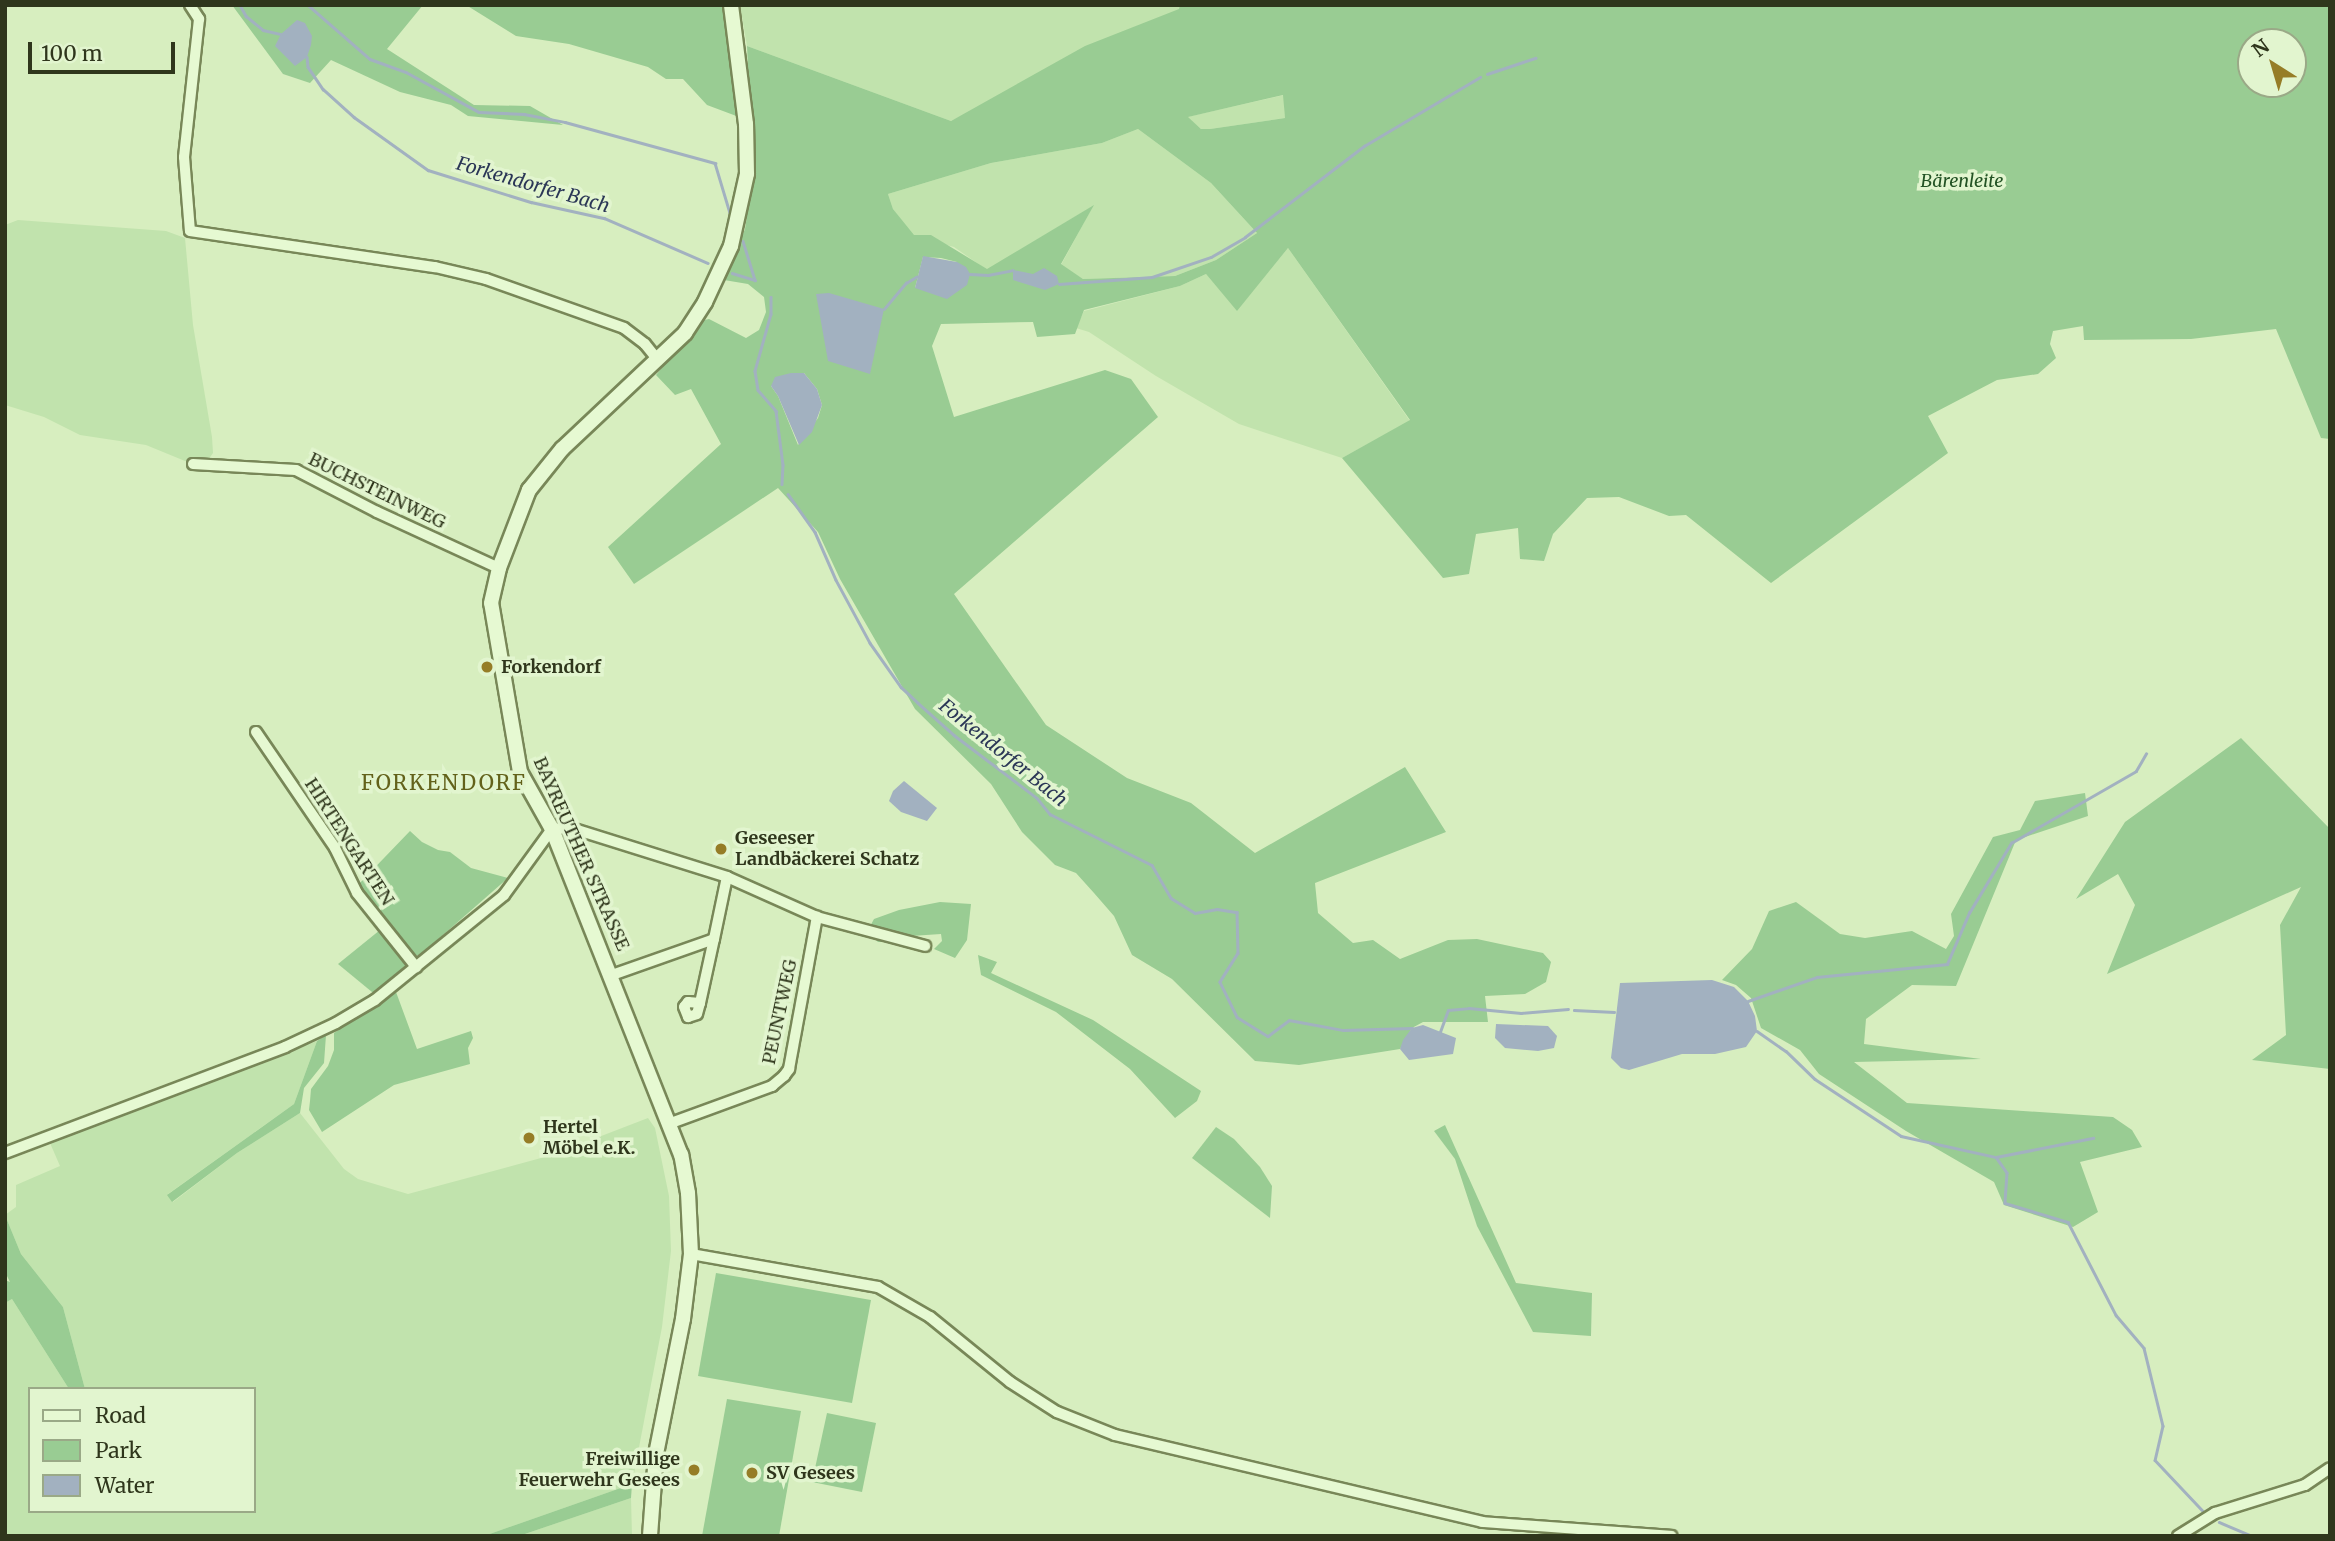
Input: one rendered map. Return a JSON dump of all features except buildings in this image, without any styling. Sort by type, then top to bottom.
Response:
[{"type":"street","points":[[190,5],[199,19],[184,157],[190,231],[435,267],[486,279],[624,328],[645,344],[658,360]]},
{"type":"street","name":"BAYREUTHER STRASSE","points":[[650,1536],[656,1454],[683,1319],[691,1254],[688,1193],[681,1155],[671,1123],[612,975],[552,828],[520,772],[491,603],[499,568],[529,490],[562,449],[685,333],[705,302],[731,246],[747,174],[746,124],[731,5]]},
{"type":"street","name":"BUCHSTEINWEG","points":[[193,464],[296,470],[377,512],[499,568]]},
{"type":"street","name":"HIRTENGARTEN","points":[[256,732],[335,848],[357,893],[416,967]]},
{"type":"street","points":[[5,1153],[285,1047],[336,1023],[375,1000],[504,895],[552,828],[571,828],[727,877],[817,917],[925,946]]},
{"type":"street","points":[[700,1003],[727,877]]},
{"type":"street","name":"PEUNTWEG","points":[[671,1123],[772,1086],[789,1069],[817,917]]},
{"type":"street","points":[[612,975],[714,939]]},
{"type":"street","points":[[691,1254],[878,1287],[930,1317],[1010,1382],[1057,1412],[1115,1435],[1482,1522],[1671,1536]]},
{"type":"street","points":[[2178,1536],[2215,1513],[2305,1485],[2330,1468]]},
{"type":"green space","points":[[232,5],[423,5],[387,49],[474,105],[530,106],[563,125],[468,116],[451,105],[400,92],[331,60],[310,83],[283,74]]},
{"type":"green space","points":[[466,5],[723,5],[739,117],[707,105],[683,79],[666,79],[648,67],[569,44],[516,36]]},
{"type":"green space","points":[[740,5],[1180,5],[1180,9],[951,121],[747,46]]},
{"type":"green space","name":"Bärenleite","points":[[1180,5],[2330,5],[2330,439],[2321,438],[2276,329],[2191,339],[2084,340],[2083,326],[2053,331],[2050,344],[2056,358],[2038,374],[1997,380],[1928,416],[1948,453],[1771,583],[1686,515],[1669,516],[1619,497],[1587,498],[1553,534],[1544,561],[1520,559],[1518,528],[1476,534],[1469,574],[1443,578],[1342,458],[1410,420],[1288,248],[1237,311],[1206,274],[1180,286],[1084,310],[1075,334],[1037,337],[1033,322],[941,324],[932,346],[954,417],[1105,370],[1131,379],[1158,417],[954,594],[1046,725],[1127,778],[1191,803],[1255,853],[1405,767],[1446,832],[1315,883],[1318,913],[1353,943],[1373,940],[1400,959],[1448,940],[1477,939],[1543,953],[1551,962],[1546,982],[1525,994],[1485,996],[1488,1022],[1423,1022],[1412,1028],[1400,1049],[1299,1065],[1255,1061],[1172,979],[1132,955],[1114,916],[1094,893],[1076,873],[1055,865],[1022,832],[991,784],[915,709],[840,579],[818,532],[778,488],[634,584],[608,547],[721,444],[691,389],[675,395],[656,375],[700,321],[709,319],[746,338],[759,330],[766,312],[764,297],[748,284],[724,280],[745,229],[753,175],[747,46],[951,121],[1085,46],[1179,9]],"holes":[[[1283,95],[1285,118],[1201,129],[1188,117]],[[1138,129],[1211,183],[1257,233],[1216,260],[1175,276],[1083,279],[1061,264],[1094,205],[987,269],[931,235],[914,235],[893,209],[888,194],[991,163],[1102,143]],[[923,257],[957,262],[915,288]],[[804,373],[817,389],[822,405],[818,418],[798,445],[778,396],[771,386]]]},
{"type":"green space","points":[[1284,95],[1285,118],[1201,129],[1187,117]]},
{"type":"green space","points":[[1138,129],[1211,183],[1257,233],[1216,260],[1175,276],[1083,279],[1061,265],[1093,206],[987,270],[954,247],[913,236],[893,209],[888,194],[991,163],[1102,143]]},
{"type":"green space","points":[[18,220],[166,231],[185,238],[193,325],[212,437],[213,453],[208,460],[185,461],[146,445],[80,435],[44,417],[5,405],[5,225]]},
{"type":"green space","points":[[1288,248],[1410,421],[1342,458],[1239,424],[1156,376],[1089,332],[1076,328],[1084,311],[1180,286],[1206,274],[1237,310]]},
{"type":"green space","points":[[2241,738],[2330,829],[2330,1069],[2252,1060],[2286,1035],[2280,925],[2301,887],[2107,974],[2135,905],[2118,874],[2076,899],[2125,822]]},
{"type":"green space","points":[[2085,793],[2088,816],[2016,840],[1956,986],[1912,985],[1866,1019],[1864,1044],[1981,1059],[1854,1062],[1907,1103],[2113,1117],[2132,1130],[2142,1147],[2080,1162],[2098,1212],[2073,1227],[2004,1205],[1994,1182],[1906,1131],[1819,1074],[1800,1050],[1761,1028],[1751,998],[1736,985],[1722,980],[1752,949],[1769,911],[1796,902],[1840,934],[1865,938],[1912,931],[1946,949],[1954,936],[1951,914],[1993,837],[2020,830],[2035,801]]},
{"type":"green space","points":[[410,831],[422,842],[438,850],[450,852],[471,868],[508,878],[419,956],[413,954],[358,885]]},
{"type":"green space","points":[[940,902],[971,904],[967,940],[955,958],[934,949],[942,941],[941,934],[896,937],[889,942],[878,942],[867,932],[874,919],[899,910]]},
{"type":"green space","points":[[380,930],[407,967],[377,992],[372,992],[338,964]]},
{"type":"green space","points":[[978,955],[997,962],[991,973],[1093,1020],[1201,1091],[1197,1101],[1175,1118],[1130,1069],[1056,1012],[981,975]]},
{"type":"green space","points":[[396,992],[417,1049],[471,1031],[473,1038],[468,1048],[470,1064],[394,1085],[322,1132],[309,1110],[311,1089],[328,1066],[334,1050],[334,1033]]},
{"type":"green space","points":[[326,1035],[324,1063],[304,1088],[300,1113],[237,1153],[172,1202],[167,1195],[294,1104],[317,1041]]},
{"type":"green space","points":[[317,1041],[294,1104],[168,1194],[173,1202],[237,1153],[300,1113],[344,1169],[358,1179],[408,1194],[552,1155],[648,1118],[655,1128],[669,1196],[671,1251],[662,1327],[632,1484],[484,1536],[5,1536],[5,1303],[12,1299],[68,1387],[28,1387],[28,1513],[256,1513],[256,1387],[84,1387],[63,1307],[21,1254],[5,1215],[16,1207],[16,1185],[60,1166],[50,1143]]},
{"type":"green space","points":[[1445,1125],[1516,1283],[1592,1293],[1591,1336],[1533,1332],[1477,1226],[1455,1159],[1434,1131]]},
{"type":"green space","points":[[1216,1127],[1234,1139],[1260,1167],[1272,1186],[1270,1218],[1192,1158]]},
{"type":"green space","points":[[5,1215],[21,1254],[63,1307],[84,1387],[68,1387],[12,1299],[5,1303],[5,1280],[10,1282],[5,1272]]},
{"type":"green space","points":[[716,1273],[871,1300],[852,1403],[698,1376]]},
{"type":"green space","name":"SV Gesees","points":[[727,1399],[801,1411],[779,1536],[702,1536]]},
{"type":"green space","points":[[827,1413],[876,1423],[862,1492],[812,1482]]},
{"type":"green space","points":[[632,1484],[631,1498],[519,1536],[484,1536]]},
{"type":"green space","points":[[631,1498],[632,1536],[519,1536]]},
{"type":"water","points":[[297,20],[305,23],[312,36],[307,57],[295,66],[275,46],[281,34]]},
{"type":"water","points":[[923,256],[957,262],[966,267],[970,274],[967,285],[947,299],[915,288]]},
{"type":"water","points":[[1044,268],[1057,276],[1059,284],[1045,290],[1013,280],[1013,270],[1033,274]]},
{"type":"water","points":[[829,293],[884,309],[870,374],[828,361],[816,294]]},
{"type":"water","points":[[804,373],[817,389],[822,405],[812,432],[799,445],[771,386],[775,377]]},
{"type":"water","points":[[904,781],[937,808],[927,821],[901,812],[889,801],[893,791]]},
{"type":"water","points":[[1712,980],[1734,987],[1748,1001],[1755,1016],[1757,1031],[1746,1047],[1715,1054],[1682,1054],[1629,1070],[1621,1068],[1611,1058],[1620,983]]},
{"type":"water","points":[[1496,1024],[1548,1026],[1557,1036],[1554,1048],[1538,1051],[1505,1048],[1495,1038]]},
{"type":"water","points":[[1423,1025],[1456,1038],[1453,1054],[1409,1060],[1400,1049],[1403,1040],[1412,1028]]},
{"type":"waterway","name":"Forkendorfer Bach","points":[[240,5],[246,16],[263,30],[281,34]]},
{"type":"waterway","points":[[308,5],[370,59],[406,72],[479,112],[524,114],[565,122],[715,163],[730,213]]},
{"type":"waterway","name":"Forkendorfer Bach","points":[[307,57],[308,67],[323,89],[354,117],[428,170],[531,202],[604,218],[708,263]]},
{"type":"waterway","points":[[1487,74],[1535,58]]},
{"type":"waterway","points":[[1059,284],[1152,277],[1211,257],[1245,237],[1364,146],[1480,77]]},
{"type":"waterway","points":[[743,241],[755,280]]},
{"type":"waterway","points":[[970,274],[988,275],[1013,270]]},
{"type":"waterway","name":"Forkendorfer Bach","points":[[732,273],[755,280]]},
{"type":"waterway","points":[[884,309],[906,283],[916,277]]},
{"type":"waterway","name":"Forkendorfer Bach","points":[[771,297],[771,314],[755,371],[758,390],[776,411],[783,465],[782,484]]},
{"type":"waterway","name":"Forkendorfer Bach","points":[[788,494],[815,532],[836,580],[870,643],[901,687],[918,703],[954,735],[1037,798],[1050,814],[1152,865],[1171,898],[1195,913],[1217,909],[1237,912],[1238,953],[1220,982],[1237,1017],[1268,1036],[1289,1020],[1343,1030],[1412,1028]]},
{"type":"waterway","points":[[1748,1001],[1817,977],[1947,964],[1969,913],[2011,843],[2136,771],[2146,754]]},
{"type":"waterway","name":"Forkendorfer Bach","points":[[1440,1032],[1448,1010],[1469,1008],[1521,1013],[1568,1009]]},
{"type":"waterway","name":"Forkendorfer Bach","points":[[1574,1010],[1614,1012]]},
{"type":"waterway","name":"Forkendorfer Bach","points":[[1757,1031],[1786,1051],[1815,1079],[1901,1136],[1996,1157],[2093,1138]]},
{"type":"waterway","points":[[1996,1157],[2007,1173],[2005,1203],[2068,1222],[2116,1315],[2144,1348],[2163,1426],[2155,1460],[2204,1512]]},
{"type":"waterway","points":[[2219,1522],[2252,1536]]},
{"type":"place","name":"Forkendorf","points":[[487,667]]},
{"type":"place","name":"Geseeser Landbäckerei Schatz","points":[[721,849]]},
{"type":"place","name":"Hertel Möbel e.K.","points":[[529,1138]]},
{"type":"place","name":"Freiwillige Feuerwehr Gesees","points":[[694,1470]]},
{"type":"place","name":"SV Gesees","points":[[752,1473]]},
{"type":"district","name":"FORKENDORF","points":[[444,783]]}]
